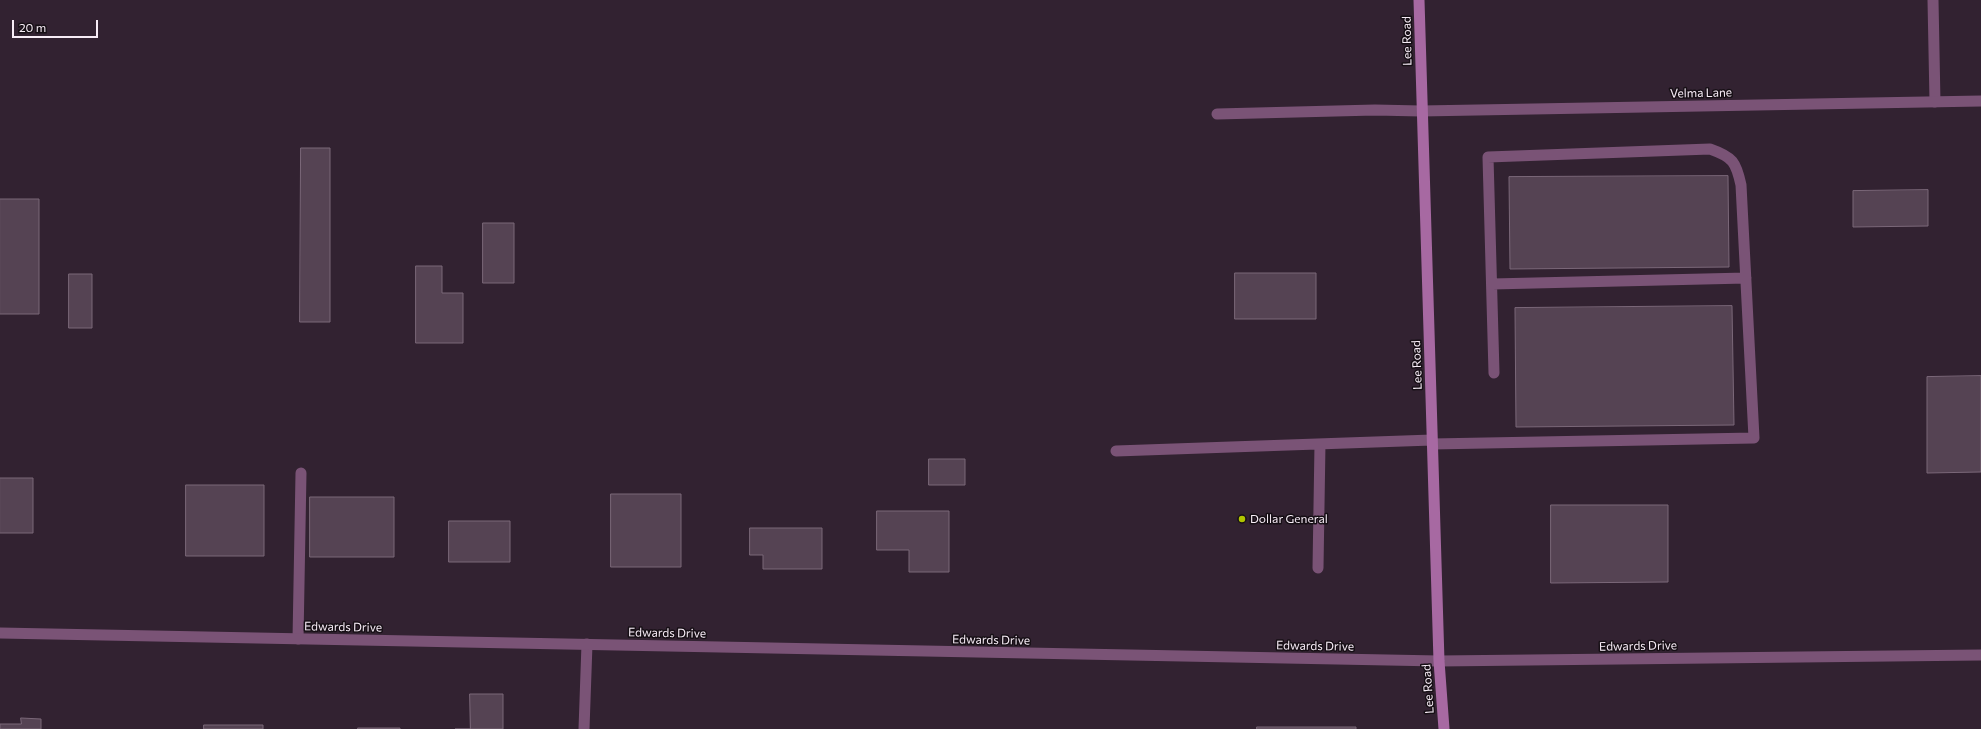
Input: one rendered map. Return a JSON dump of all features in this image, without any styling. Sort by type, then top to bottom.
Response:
[{"type":"main road","name":"Lee Road","points":[[1419,0],[1421,111],[1439,661],[1444,729]]},
{"type":"street","points":[[1933,0],[1935,102]]},
{"type":"street","name":"Velma Lane","points":[[1217,114],[1375,110],[1421,111],[1981,101]]},
{"type":"street","points":[[1116,451],[1320,444],[1754,438],[1741,185],[1736,166],[1726,154],[1710,149],[1488,157],[1494,373]]},
{"type":"street","points":[[1492,284],[1746,278]]},
{"type":"street","points":[[1318,568],[1320,444]]},
{"type":"street","points":[[298,639],[301,472]]},
{"type":"street","name":"Edwards Drive","points":[[0,633],[1439,661],[1981,655]]},
{"type":"street","points":[[584,729],[587,644]]},
{"type":"building","points":[[301,148],[330,148],[330,322],[300,322]]},
{"type":"building","points":[[1728,176],[1729,267],[1510,269],[1509,177]]},
{"type":"building","points":[[1928,190],[1928,226],[1853,227],[1853,191]]},
{"type":"building","points":[[0,199],[39,199],[39,314],[0,314]]},
{"type":"building","points":[[483,223],[514,223],[514,283],[483,283]]},
{"type":"building","points":[[416,266],[442,266],[442,293],[463,293],[463,343],[416,343]]},
{"type":"building","points":[[1235,273],[1316,273],[1316,319],[1235,319]]},
{"type":"building","points":[[69,274],[92,274],[92,328],[69,328]]},
{"type":"building","points":[[1732,306],[1734,425],[1516,427],[1515,308]]},
{"type":"building","points":[[1981,376],[1981,472],[1927,473],[1927,377]]},
{"type":"building","points":[[929,459],[965,459],[965,485],[929,485]]},
{"type":"building","points":[[0,478],[33,478],[33,533],[0,533]]},
{"type":"building","points":[[186,485],[264,485],[264,556],[186,556]]},
{"type":"building","points":[[611,494],[681,494],[681,567],[611,567]]},
{"type":"building","points":[[310,497],[394,497],[394,557],[310,557]]},
{"type":"building","points":[[1551,505],[1668,505],[1668,582],[1551,583]]},
{"type":"building","points":[[877,511],[949,511],[949,572],[909,572],[909,550],[877,550]]},
{"type":"building","points":[[449,521],[510,521],[510,562],[449,562]]},
{"type":"building","points":[[750,528],[822,528],[822,569],[763,569],[763,555],[750,555]]},
{"type":"building","points":[[470,694],[503,694],[503,729],[470,729]]},
{"type":"building","points":[[21,718],[41,719],[41,729],[0,729],[0,724],[21,724]]},
{"type":"building","points":[[204,725],[263,725],[263,729],[204,729]]},
{"type":"building","points":[[1257,727],[1356,727],[1356,729],[1257,729]]},
{"type":"building","points":[[400,728],[400,729],[358,729]]},
{"type":"place","name":"Dollar General","points":[[1242,519]]}]
